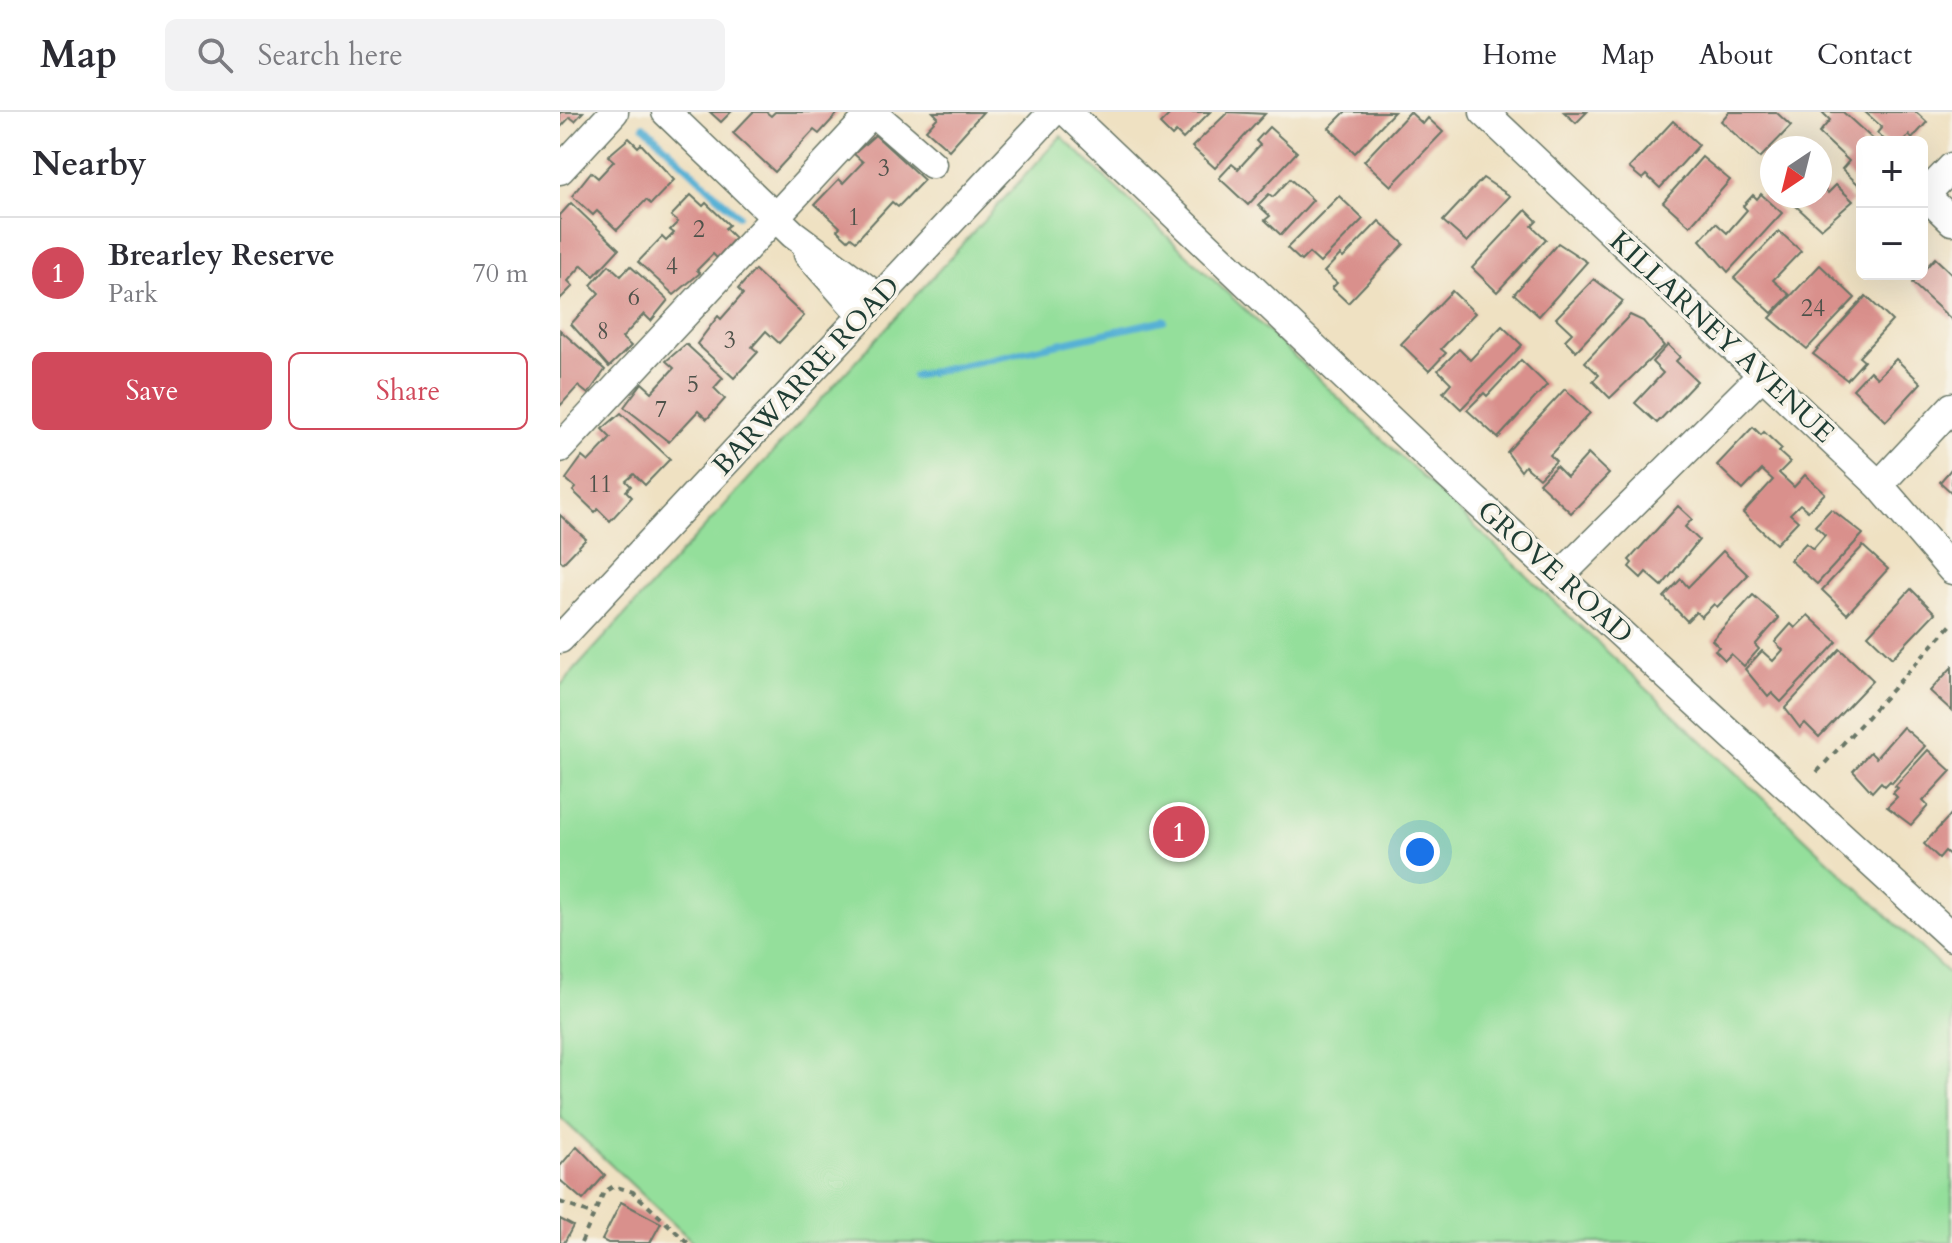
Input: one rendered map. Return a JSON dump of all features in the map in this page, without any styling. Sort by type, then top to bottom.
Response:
[{"type":"street","points":[[560,170],[614,112]]},
{"type":"street","points":[[666,112],[870,307]]},
{"type":"street","points":[[560,448],[785,225],[872,112],[932,164]]},
{"type":"street","name":"KILLARNEY AVENUE","points":[[1484,112],[1879,485],[1952,570]]},
{"type":"street","name":"GROVE ROAD","points":[[1054,114],[1075,145],[1163,202],[1450,477],[1952,937]]},
{"type":"street","name":"BARWARRE ROAD","points":[[560,639],[1054,114]]},
{"type":"street","points":[[1928,193],[1952,167]]},
{"type":"street","points":[[1928,200],[1952,221]]},
{"type":"street","points":[[1560,576],[1763,374]]},
{"type":"street","points":[[1879,485],[1952,407]]},
{"type":"path","points":[[1817,772],[1952,624]]},
{"type":"path","points":[[581,1243],[607,1188],[625,1188],[688,1243]]},
{"type":"path","points":[[560,1202],[593,1215]]},
{"type":"green space","points":[[1061,136],[1952,977],[1952,1243],[694,1243],[560,1117],[560,686]]},
{"type":"building","points":[[560,112],[583,112],[575,121],[570,117],[560,128]]},
{"type":"building","points":[[710,112],[731,112],[721,122]]},
{"type":"building","points":[[753,112],[766,112],[771,116],[775,112],[839,112],[819,134],[814,130],[775,172],[733,133]]},
{"type":"building","points":[[933,112],[983,112],[949,150],[926,130],[938,117]]},
{"type":"building","points":[[1172,112],[1210,112],[1183,139],[1176,132],[1172,136],[1160,124]]},
{"type":"building","points":[[1228,112],[1265,114],[1215,168],[1192,147]]},
{"type":"building","points":[[1345,112],[1394,112],[1355,153],[1329,128]]},
{"type":"building","points":[[1410,112],[1423,124],[1428,118],[1443,132],[1391,186],[1364,161]]},
{"type":"building","points":[[1564,112],[1587,112],[1576,123]]},
{"type":"building","points":[[1729,112],[1776,112],[1791,126],[1781,136],[1760,136],[1760,158],[1721,121]]},
{"type":"building","points":[[1822,112],[1843,112],[1869,136],[1856,136],[1856,182],[1842,169],[1849,161],[1832,145],[1832,136],[1819,133],[1830,120]]},
{"type":"building","points":[[1865,112],[1916,112],[1927,122],[1915,136],[1880,136],[1877,133],[1882,127]]},
{"type":"building","points":[[1673,121],[1699,145],[1660,188],[1646,175],[1642,179],[1629,168]]},
{"type":"building","points":[[1269,127],[1297,152],[1248,205],[1219,178],[1232,164],[1238,169],[1260,145],[1256,141]]},
{"type":"building","points":[[875,135],[924,180],[898,207],[892,202],[856,241],[851,237],[848,240],[837,230],[840,227],[815,204],[839,179],[843,183],[863,162],[854,154]]},
{"type":"building","points":[[629,138],[638,147],[641,144],[674,180],[651,204],[646,200],[617,230],[597,211],[593,215],[572,196],[591,172],[598,178],[614,161],[608,156]]},
{"type":"building","points":[[1702,157],[1730,180],[1690,226],[1663,202]]},
{"type":"building","points":[[1483,178],[1510,196],[1467,242],[1443,221]]},
{"type":"building","points":[[1290,179],[1313,200],[1281,235],[1265,220],[1270,216],[1258,205],[1269,194],[1273,197]]},
{"type":"building","points":[[1836,185],[1853,201],[1821,229],[1798,208],[1832,208],[1832,189]]},
{"type":"building","points":[[691,195],[703,206],[706,203],[729,225],[725,228],[735,238],[717,258],[713,254],[697,270],[700,273],[674,295],[638,262],[662,237],[666,241],[674,233],[670,230],[678,222],[671,216]]},
{"type":"building","points":[[1753,195],[1757,199],[1760,195],[1760,208],[1776,208],[1782,213],[1728,272],[1700,240],[1716,223],[1727,233],[1747,210],[1743,206]]},
{"type":"building","points":[[1339,196],[1363,219],[1320,263],[1309,253],[1301,261],[1287,248]]},
{"type":"building","points":[[571,203],[619,249],[594,276],[582,265],[568,281],[573,286],[560,299],[560,215]]},
{"type":"building","points":[[1526,210],[1537,221],[1532,226],[1546,239],[1497,292],[1472,268]]},
{"type":"building","points":[[1379,221],[1404,244],[1348,303],[1332,288],[1337,283],[1324,272],[1340,255],[1343,258]]},
{"type":"building","points":[[1779,231],[1801,251],[1773,280],[1790,295],[1772,313],[1734,278]]},
{"type":"building","points":[[1558,243],[1587,262],[1539,316],[1514,294]]},
{"type":"building","points":[[1935,258],[1952,274],[1952,320],[1912,283],[1915,280],[1928,280],[1928,266]]},
{"type":"building","points":[[609,265],[621,276],[630,266],[668,300],[651,321],[644,314],[622,338],[631,346],[609,367],[571,324],[599,293],[591,285]]},
{"type":"building","points":[[1820,265],[1855,298],[1807,349],[1770,318]]},
{"type":"building","points":[[755,270],[804,316],[779,343],[766,331],[752,347],[758,352],[734,378],[697,344],[718,316],[721,319],[743,294],[738,289]]},
{"type":"building","points":[[1594,279],[1623,301],[1576,351],[1565,340],[1572,333],[1556,318]]},
{"type":"building","points":[[1452,291],[1475,313],[1441,349],[1446,353],[1429,371],[1401,344]]},
{"type":"building","points":[[1866,296],[1892,321],[1859,357],[1864,361],[1847,380],[1813,354]]},
{"type":"building","points":[[1630,315],[1643,321],[1664,346],[1610,398],[1593,381],[1599,375],[1585,362]]},
{"type":"building","points":[[1502,326],[1522,345],[1461,409],[1443,392],[1451,383],[1438,370],[1459,349],[1470,360]]},
{"type":"building","points":[[560,330],[605,370],[588,394],[578,386],[560,406]]},
{"type":"building","points":[[686,344],[723,378],[714,388],[725,399],[707,419],[698,411],[669,442],[624,407],[642,383],[652,392],[674,368],[666,361]]},
{"type":"building","points":[[1668,345],[1680,357],[1676,361],[1697,381],[1657,423],[1635,403],[1663,373],[1652,362]]},
{"type":"building","points":[[1896,359],[1921,383],[1886,421],[1853,389],[1870,371],[1877,378]]},
{"type":"building","points":[[1521,360],[1547,385],[1498,438],[1467,410],[1484,393],[1487,396]]},
{"type":"building","points":[[1565,389],[1590,413],[1550,455],[1556,461],[1539,478],[1525,466],[1521,471],[1507,452]]},
{"type":"building","points":[[621,413],[670,459],[645,485],[634,474],[626,481],[631,486],[626,491],[632,497],[610,521],[598,509],[595,512],[573,491],[576,488],[566,479],[582,457],[588,462],[611,438],[602,429]]},
{"type":"building","points":[[1753,427],[1761,435],[1764,432],[1782,449],[1779,452],[1790,462],[1779,473],[1794,487],[1805,475],[1825,493],[1808,511],[1800,504],[1790,514],[1798,521],[1776,544],[1743,513],[1773,480],[1762,470],[1743,490],[1717,465]]},
{"type":"building","points":[[1588,454],[1609,474],[1571,513],[1539,483],[1556,466],[1567,477]]},
{"type":"building","points":[[1952,468],[1952,493],[1940,482]]},
{"type":"building","points":[[1678,506],[1692,519],[1685,527],[1699,540],[1662,586],[1646,572],[1641,578],[1629,567],[1632,563],[1629,560]]},
{"type":"building","points":[[1831,509],[1863,534],[1817,584],[1790,560],[1806,543],[1813,549],[1825,535],[1815,526]]},
{"type":"building","points":[[560,515],[586,539],[563,563],[560,560]]},
{"type":"building","points":[[1863,546],[1888,569],[1847,614],[1822,590]]},
{"type":"building","points":[[1723,551],[1748,575],[1717,607],[1714,604],[1701,617],[1696,612],[1687,621],[1664,597],[1681,579],[1688,587]]},
{"type":"building","points":[[1911,589],[1935,613],[1892,658],[1868,635]]},
{"type":"building","points":[[1753,595],[1779,618],[1755,645],[1759,649],[1744,666],[1731,654],[1725,660],[1715,650],[1719,647],[1712,640]]},
{"type":"building","points":[[1808,615],[1837,642],[1781,702],[1772,693],[1768,697],[1745,669],[1762,651],[1773,661],[1783,650],[1775,642],[1791,624],[1795,628]]},
{"type":"building","points":[[1840,649],[1873,680],[1819,737],[1805,723],[1800,728],[1785,708]]},
{"type":"building","points":[[1952,667],[1952,711],[1930,691]]},
{"type":"building","points":[[1903,727],[1925,746],[1892,783],[1890,781],[1885,786],[1881,782],[1872,792],[1853,771],[1870,752],[1876,758]]},
{"type":"building","points":[[1928,750],[1951,771],[1923,801],[1928,806],[1911,825],[1887,807],[1897,797],[1893,793],[1898,788],[1895,786]]},
{"type":"building","points":[[1952,813],[1952,857],[1945,851],[1939,858],[1924,844]]},
{"type":"building","points":[[577,1146],[605,1175],[583,1200],[560,1180],[560,1166]]},
{"type":"building","points":[[621,1202],[661,1223],[650,1243],[608,1243],[602,1240]]},
{"type":"building","points":[[560,1219],[573,1226],[564,1243],[560,1243]]},
{"type":"waterway","points":[[644,126],[738,215]]},
{"type":"waterway","points":[[914,376],[1164,320]]},
{"type":"place","name":"Brearley Reserve","points":[[1179,832]]}]
